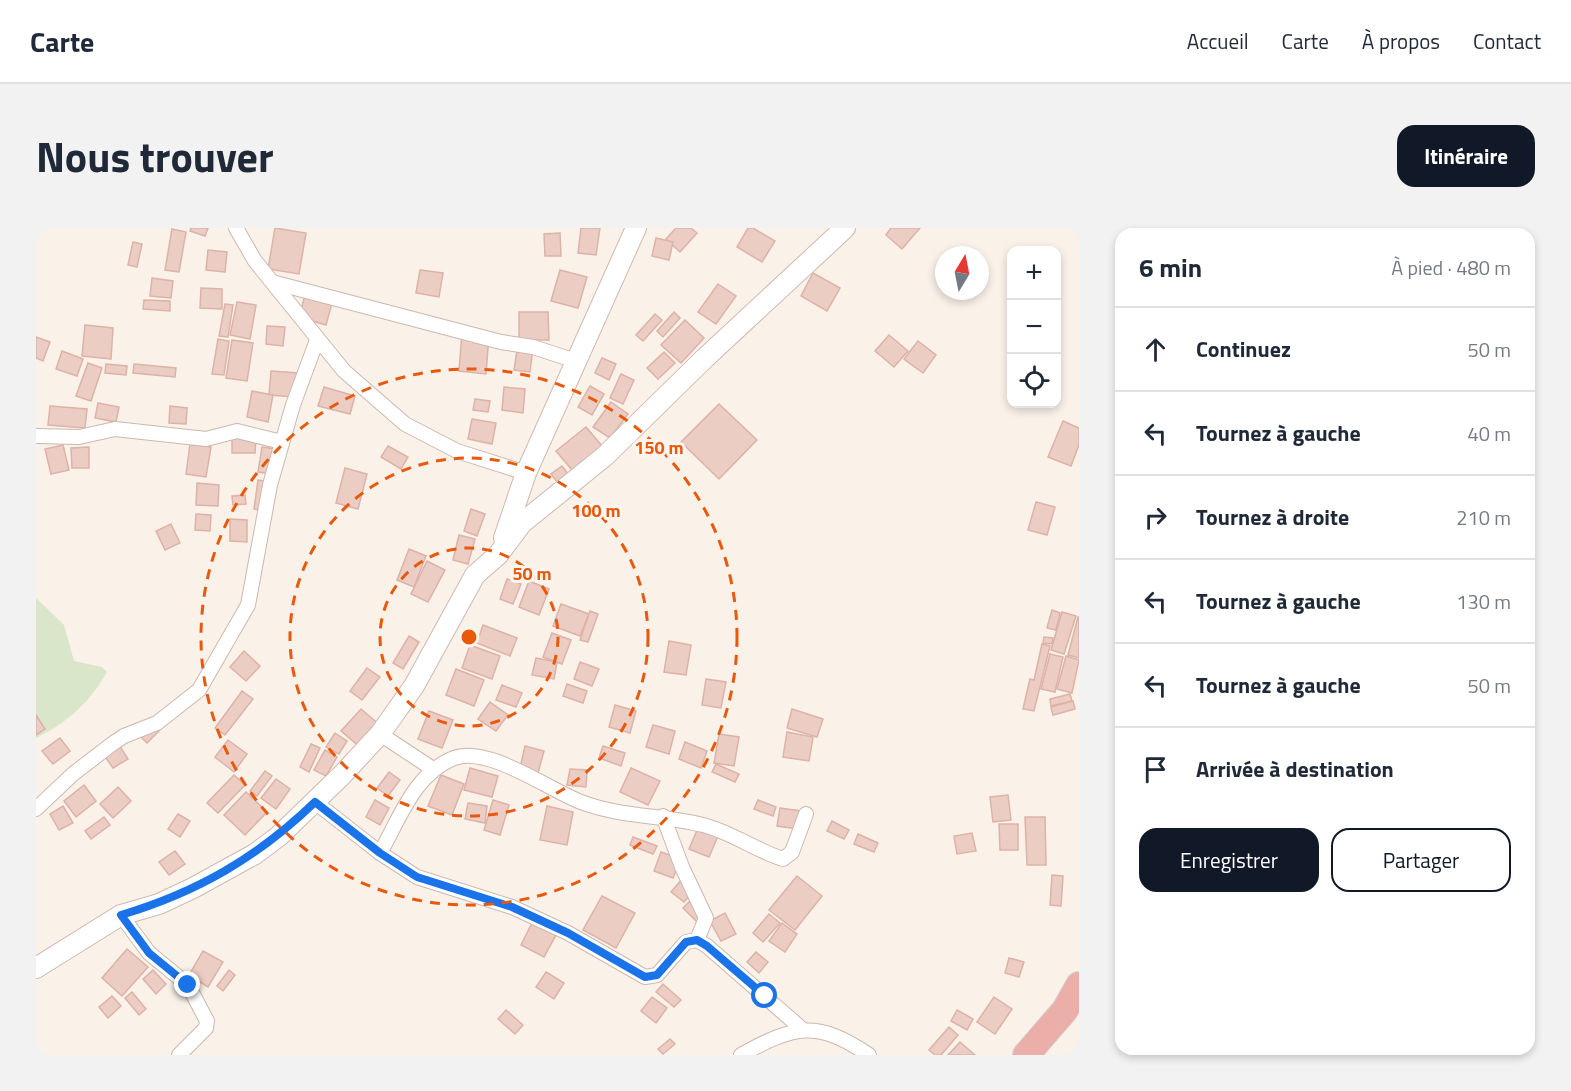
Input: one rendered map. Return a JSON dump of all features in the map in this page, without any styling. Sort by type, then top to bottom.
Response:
[{"type":"highway","points":[[1026,1055],[1072,1009],[1079,985]]},
{"type":"main road","points":[[498,555],[526,473],[636,228]]},
{"type":"main road","points":[[36,968],[121,915],[159,904],[255,854],[315,802],[380,734],[414,686],[475,575],[498,555],[522,523],[605,456],[705,358],[844,228]]},
{"type":"street","points":[[236,228],[255,261],[317,340],[344,371],[405,424],[457,451],[526,473]]},
{"type":"street","points":[[272,282],[501,342],[533,347],[576,361]]},
{"type":"street","points":[[36,809],[73,774],[112,744],[124,736],[157,723],[199,690],[248,605],[270,485],[282,442],[317,340]]},
{"type":"street","points":[[36,436],[79,437],[115,429],[206,439],[237,431],[282,442]]},
{"type":"street","points":[[380,734],[433,769]]},
{"type":"street","points":[[380,853],[421,780],[433,769],[456,758],[471,755],[543,783],[582,802],[618,812],[663,816],[717,830],[744,844],[783,859],[792,852],[806,814]]},
{"type":"street","points":[[315,802],[380,853],[417,877],[512,907],[568,933],[645,977],[657,975],[686,942],[697,940],[707,946],[802,1029]]},
{"type":"street","points":[[663,816],[682,867],[706,918],[697,940]]},
{"type":"street","points":[[121,915],[149,953],[188,985],[207,1021],[206,1028],[179,1055]]},
{"type":"street","points":[[741,1055],[802,1029],[821,1030],[848,1041],[869,1055]]},
{"type":"green space","points":[[36,598],[64,625],[74,661],[102,667],[107,672],[101,683],[77,711],[58,726],[36,738]]},
{"type":"building","points":[[191,228],[208,228],[205,236],[190,231]]},
{"type":"building","points":[[275,228],[306,233],[299,274],[268,269]]},
{"type":"building","points":[[581,228],[600,228],[596,255],[578,253]]},
{"type":"building","points":[[676,228],[691,228],[697,233],[680,252],[666,239]]},
{"type":"building","points":[[748,228],[753,228],[775,241],[762,262],[737,247]]},
{"type":"building","points":[[891,228],[920,228],[902,249],[886,235]]},
{"type":"building","points":[[172,229],[186,232],[179,272],[165,270]]},
{"type":"building","points":[[560,233],[561,256],[545,256],[544,234]]},
{"type":"building","points":[[656,238],[673,242],[669,260],[652,256]]},
{"type":"building","points":[[133,242],[142,244],[137,267],[128,265]]},
{"type":"building","points":[[208,250],[227,252],[225,272],[206,270]]},
{"type":"building","points":[[420,270],[443,273],[439,297],[416,293]]},
{"type":"building","points":[[560,270],[587,277],[578,308],[551,301]]},
{"type":"building","points":[[813,273],[840,288],[827,311],[801,296]]},
{"type":"building","points":[[152,278],[173,281],[171,298],[150,296]]},
{"type":"building","points":[[718,284],[736,296],[716,324],[698,312]]},
{"type":"building","points":[[201,288],[222,289],[222,309],[200,308]]},
{"type":"building","points":[[305,295],[332,303],[326,325],[299,317]]},
{"type":"building","points":[[144,300],[170,301],[170,311],[143,309]]},
{"type":"building","points":[[237,302],[256,305],[250,339],[230,335]]},
{"type":"building","points":[[225,304],[233,305],[228,337],[219,336]]},
{"type":"building","points":[[519,312],[548,312],[549,340],[519,340]]},
{"type":"building","points":[[674,312],[680,318],[663,337],[657,331]]},
{"type":"building","points":[[655,314],[662,320],[643,341],[636,335]]},
{"type":"building","points":[[685,320],[704,338],[681,363],[661,345]]},
{"type":"building","points":[[85,325],[113,328],[111,359],[82,356]]},
{"type":"building","points":[[267,326],[285,327],[283,346],[266,344]]},
{"type":"building","points":[[462,333],[489,335],[486,374],[459,371]]},
{"type":"building","points":[[889,335],[908,351],[894,367],[875,351]]},
{"type":"building","points":[[36,337],[50,342],[43,361],[36,358]]},
{"type":"building","points":[[218,339],[229,341],[224,375],[212,374]]},
{"type":"building","points":[[232,340],[253,343],[247,381],[226,378]]},
{"type":"building","points":[[918,341],[936,355],[923,373],[904,359]]},
{"type":"building","points":[[518,344],[533,347],[530,372],[514,370]]},
{"type":"building","points":[[62,351],[83,359],[77,376],[56,369]]},
{"type":"building","points":[[664,352],[675,363],[658,379],[647,368]]},
{"type":"building","points":[[602,358],[616,364],[609,380],[595,373]]},
{"type":"building","points":[[88,363],[102,368],[91,401],[76,396]]},
{"type":"building","points":[[106,364],[127,366],[126,375],[105,373]]},
{"type":"building","points":[[134,364],[176,368],[175,377],[133,373]]},
{"type":"building","points":[[271,371],[298,373],[296,397],[269,395]]},
{"type":"building","points":[[621,374],[634,380],[623,404],[610,398]]},
{"type":"building","points":[[590,386],[604,394],[592,415],[578,407]]},
{"type":"building","points":[[324,387],[355,396],[350,414],[318,406]]},
{"type":"building","points":[[504,387],[525,389],[523,413],[502,410]]},
{"type":"building","points":[[252,391],[273,395],[268,422],[247,417]]},
{"type":"building","points":[[475,399],[490,401],[488,412],[473,410]]},
{"type":"building","points":[[611,402],[628,414],[610,438],[593,427]]},
{"type":"building","points":[[98,403],[119,407],[116,422],[95,418]]},
{"type":"building","points":[[719,404],[757,440],[719,479],[681,442]]},
{"type":"building","points":[[50,406],[87,409],[85,428],[48,425]]},
{"type":"building","points":[[170,406],[187,408],[186,424],[169,423]]},
{"type":"building","points":[[472,419],[496,423],[492,444],[468,439]]},
{"type":"building","points":[[1063,421],[1079,428],[1079,445],[1071,466],[1048,457]]},
{"type":"building","points":[[586,427],[602,446],[572,470],[556,451]]},
{"type":"building","points":[[232,438],[256,438],[255,453],[232,453]]},
{"type":"building","points":[[190,444],[211,447],[206,477],[186,474]]},
{"type":"building","points":[[63,445],[69,470],[51,474],[45,449]]},
{"type":"building","points":[[388,446],[408,457],[401,469],[381,457]]},
{"type":"building","points":[[89,447],[89,468],[72,468],[71,448]]},
{"type":"building","points":[[262,447],[283,450],[280,475],[258,472]]},
{"type":"building","points":[[562,466],[569,475],[558,483],[551,474]]},
{"type":"building","points":[[345,468],[367,474],[358,509],[336,503]]},
{"type":"building","points":[[258,480],[275,483],[271,512],[254,509]]},
{"type":"building","points":[[197,483],[219,485],[218,506],[196,505]]},
{"type":"building","points":[[245,495],[246,504],[233,505],[232,496]]},
{"type":"building","points":[[1036,502],[1055,507],[1047,535],[1028,530]]},
{"type":"building","points":[[471,509],[485,514],[477,536],[464,531]]},
{"type":"building","points":[[196,514],[211,515],[210,531],[195,530]]},
{"type":"building","points":[[230,519],[247,520],[247,542],[230,541]]},
{"type":"building","points":[[171,524],[180,543],[165,550],[156,531]]},
{"type":"building","points":[[459,535],[475,539],[468,564],[453,560]]},
{"type":"building","points":[[409,549],[426,556],[414,587],[397,580]]},
{"type":"building","points":[[427,561],[445,570],[428,602],[411,594]]},
{"type":"building","points":[[507,579],[521,584],[513,604],[500,599]]},
{"type":"building","points":[[529,581],[549,589],[539,615],[519,607]]},
{"type":"building","points":[[561,604],[589,614],[580,636],[553,626]]},
{"type":"building","points":[[1052,610],[1060,613],[1056,630],[1047,628]]},
{"type":"building","points":[[590,611],[598,614],[588,642],[580,640]]},
{"type":"building","points":[[1062,612],[1076,616],[1064,654],[1051,650]]},
{"type":"building","points":[[1079,617],[1079,658],[1068,655]]},
{"type":"building","points":[[483,625],[517,638],[510,656],[477,643]]},
{"type":"building","points":[[552,633],[571,640],[562,664],[543,657]]},
{"type":"building","points":[[409,636],[419,642],[403,669],[393,663]]},
{"type":"building","points":[[1044,637],[1053,638],[1052,644],[1043,643]]},
{"type":"building","points":[[669,641],[691,645],[686,675],[664,672]]},
{"type":"building","points":[[1042,644],[1050,646],[1034,711],[1023,709],[1030,679],[1034,680]]},
{"type":"building","points":[[470,645],[500,656],[492,679],[462,668]]},
{"type":"building","points":[[244,651],[260,666],[246,681],[230,667]]},
{"type":"building","points":[[1050,654],[1063,657],[1055,692],[1041,689]]},
{"type":"building","points":[[1066,656],[1079,660],[1072,693],[1057,689]]},
{"type":"building","points":[[536,658],[557,662],[554,679],[532,675]]},
{"type":"building","points":[[580,662],[599,669],[592,686],[574,679]]},
{"type":"building","points":[[367,668],[380,677],[362,700],[350,691]]},
{"type":"building","points":[[456,669],[484,680],[474,706],[446,695]]},
{"type":"building","points":[[706,679],[726,682],[721,708],[702,705]]},
{"type":"building","points":[[567,684],[587,691],[583,703],[563,696]]},
{"type":"building","points":[[502,685],[522,693],[516,707],[496,700]]},
{"type":"building","points":[[242,691],[253,699],[225,735],[215,728]]},
{"type":"building","points":[[1070,694],[1072,701],[1051,706],[1050,699]]},
{"type":"building","points":[[1073,701],[1075,709],[1053,715],[1051,707]]},
{"type":"building","points":[[490,702],[508,715],[496,731],[478,719]]},
{"type":"building","points":[[615,705],[636,711],[630,733],[609,727]]},
{"type":"building","points":[[361,709],[381,726],[361,748],[341,731]]},
{"type":"building","points":[[792,709],[823,719],[817,737],[787,728]]},
{"type":"building","points":[[429,711],[453,720],[442,748],[418,739]]},
{"type":"building","points":[[36,715],[45,729],[36,735]]},
{"type":"building","points":[[150,722],[159,731],[147,743],[138,734]]},
{"type":"building","points":[[653,725],[675,731],[669,754],[646,747]]},
{"type":"building","points":[[787,732],[813,737],[809,761],[783,757]]},
{"type":"building","points":[[335,733],[347,741],[339,754],[326,747]]},
{"type":"building","points":[[719,734],[739,737],[734,766],[714,763]]},
{"type":"building","points":[[60,738],[70,751],[53,764],[42,751]]},
{"type":"building","points":[[228,740],[247,754],[234,772],[215,757]]},
{"type":"building","points":[[685,742],[707,751],[701,768],[679,759]]},
{"type":"building","points":[[311,744],[320,748],[309,772],[300,767]]},
{"type":"building","points":[[119,745],[128,759],[113,768],[104,755]]},
{"type":"building","points":[[525,746],[544,751],[538,773],[520,768]]},
{"type":"building","points":[[603,746],[625,753],[621,766],[599,758]]},
{"type":"building","points":[[325,750],[337,757],[326,776],[314,770]]},
{"type":"building","points":[[716,764],[739,774],[735,782],[712,772]]},
{"type":"building","points":[[470,768],[498,776],[492,797],[464,790]]},
{"type":"building","points":[[631,768],[660,781],[648,805],[620,792]]},
{"type":"building","points":[[570,769],[587,770],[586,787],[567,785]]},
{"type":"building","points":[[265,771],[272,776],[257,796],[250,791]]},
{"type":"building","points":[[389,772],[400,780],[388,796],[377,788]]},
{"type":"building","points":[[234,775],[245,785],[218,813],[207,803]]},
{"type":"building","points":[[441,775],[464,784],[452,815],[428,806]]},
{"type":"building","points":[[276,779],[290,789],[276,809],[261,798]]},
{"type":"building","points":[[84,785],[96,801],[76,817],[64,801]]},
{"type":"building","points":[[118,787],[131,801],[113,818],[100,804]]},
{"type":"building","points":[[246,792],[267,812],[245,835],[224,815]]},
{"type":"building","points":[[1008,795],[1011,820],[993,822],[990,797]]},
{"type":"building","points":[[375,800],[389,808],[380,825],[366,817]]},
{"type":"building","points":[[493,800],[509,805],[500,835],[484,830]]},
{"type":"building","points":[[758,800],[776,807],[773,816],[754,809]]},
{"type":"building","points":[[468,803],[487,806],[485,823],[465,819]]},
{"type":"building","points":[[63,806],[73,823],[59,830],[50,814]]},
{"type":"building","points":[[547,806],[573,812],[567,845],[540,840]]},
{"type":"building","points":[[780,808],[801,811],[798,829],[777,826]]},
{"type":"building","points":[[178,814],[190,821],[180,837],[168,829]]},
{"type":"building","points":[[104,817],[110,825],[91,839],[85,831]]},
{"type":"building","points":[[1025,817],[1045,817],[1046,865],[1027,865]]},
{"type":"building","points":[[832,821],[849,830],[844,839],[827,831]]},
{"type":"building","points":[[999,824],[1018,824],[1018,850],[1000,850]]},
{"type":"building","points":[[698,828],[718,836],[709,857],[689,849]]},
{"type":"building","points":[[972,833],[976,851],[957,854],[954,836]]},
{"type":"building","points":[[858,834],[878,843],[874,852],[854,844]]},
{"type":"building","points":[[633,837],[657,846],[653,854],[630,845]]},
{"type":"building","points":[[175,851],[185,864],[169,875],[159,862]]},
{"type":"building","points":[[661,852],[681,859],[673,878],[654,871]]},
{"type":"building","points":[[1052,875],[1063,876],[1061,906],[1050,905]]},
{"type":"building","points":[[797,876],[822,896],[795,930],[769,910]]},
{"type":"building","points":[[683,878],[696,888],[684,902],[671,892]]},
{"type":"building","points":[[602,896],[635,913],[616,948],[583,930]]},
{"type":"building","points":[[694,897],[711,914],[700,925],[683,908]]},
{"type":"building","points":[[725,913],[736,934],[721,941],[710,921]]},
{"type":"building","points":[[769,914],[780,923],[763,942],[753,933]]},
{"type":"building","points":[[532,923],[556,935],[544,957],[521,945]]},
{"type":"building","points":[[782,923],[797,934],[785,952],[769,941]]},
{"type":"building","points":[[127,949],[148,967],[122,996],[102,978]]},
{"type":"building","points":[[203,951],[223,962],[208,987],[189,975]]},
{"type":"building","points":[[756,952],[768,962],[759,973],[747,962]]},
{"type":"building","points":[[1009,958],[1024,962],[1019,977],[1005,973]]},
{"type":"building","points":[[153,970],[166,984],[156,994],[143,979]]},
{"type":"building","points":[[229,970],[235,975],[223,991],[217,986]]},
{"type":"building","points":[[546,972],[564,983],[554,999],[536,987]]},
{"type":"building","points":[[663,984],[681,1000],[674,1007],[656,992]]},
{"type":"building","points":[[132,992],[146,1009],[139,1015],[125,998]]},
{"type":"building","points":[[112,996],[121,1006],[108,1018],[99,1007]]},
{"type":"building","points":[[652,997],[667,1008],[656,1023],[641,1011]]},
{"type":"building","points":[[994,997],[1012,1009],[995,1034],[977,1022]]},
{"type":"building","points":[[506,1010],[523,1025],[515,1034],[498,1019]]},
{"type":"building","points":[[957,1010],[973,1019],[967,1030],[951,1021]]},
{"type":"building","points":[[949,1027],[958,1035],[941,1055],[935,1055],[929,1050]]},
{"type":"building","points":[[670,1039],[675,1044],[663,1054],[658,1049]]},
{"type":"building","points":[[960,1042],[975,1055],[948,1055]]},
{"type":"route","points":[[188,985],[149,953],[121,915],[159,904],[255,854],[279,836],[315,802],[380,853],[417,877],[512,907],[568,933],[645,977],[657,975],[686,942],[697,940],[765,996]]}]
